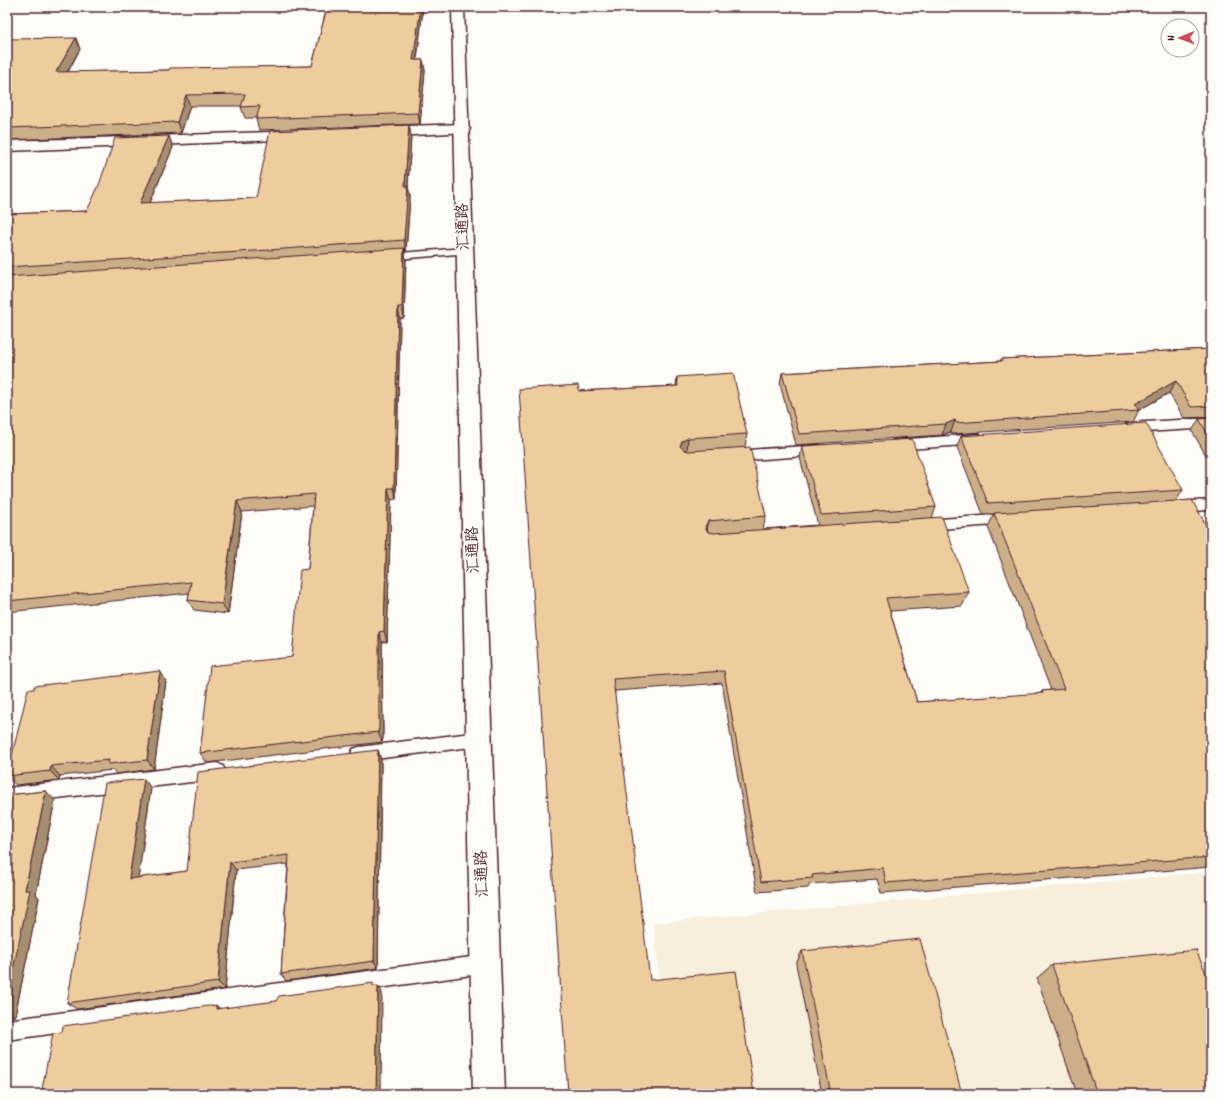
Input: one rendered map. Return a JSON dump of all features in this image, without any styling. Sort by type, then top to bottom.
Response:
[{"type":"street","name":"汇通路","points":[[458,7],[489,1094]]},
{"type":"street","points":[[368,133],[462,129]]},
{"type":"street","points":[[7,146],[313,135]]},
{"type":"lane","points":[[378,258],[465,251]]},
{"type":"lane","points":[[1116,429],[1211,423]]},
{"type":"lane","points":[[886,446],[989,438]]},
{"type":"lane","points":[[719,457],[830,449]]},
{"type":"lane","points":[[1164,508],[1211,505]]},
{"type":"lane","points":[[910,526],[1021,518]]},
{"type":"lane","points":[[345,755],[479,739]]},
{"type":"lane","points":[[7,796],[235,768]]},
{"type":"lane","points":[[7,1030],[486,964]]},
{"type":"shaded area","points":[[1211,872],[1211,1094],[673,1094],[653,923]]},
{"type":"building","points":[[327,7],[421,7],[413,60],[423,60],[418,113],[256,119],[260,106],[241,107],[245,94],[186,95],[177,122],[7,128],[7,39],[76,38],[56,72],[169,70],[170,68],[312,66]]},
{"type":"building","points":[[409,125],[405,186],[408,186],[404,240],[7,267],[7,214],[87,211],[99,185],[115,138],[169,136],[140,203],[256,198],[270,131]]},
{"type":"building","points":[[404,248],[402,307],[398,307],[394,488],[388,488],[384,631],[379,632],[378,732],[200,753],[210,666],[292,657],[300,570],[308,569],[314,494],[237,501],[222,604],[188,600],[191,582],[7,601],[7,277]]},
{"type":"building","points":[[1211,349],[1211,406],[1191,407],[1176,381],[1135,404],[1139,410],[956,423],[955,420],[946,424],[799,434],[782,373],[1002,361],[1001,359]]},
{"type":"building","points":[[733,373],[747,434],[688,438],[682,441],[680,446],[688,451],[750,447],[766,516],[708,521],[705,527],[708,532],[714,533],[942,517],[969,592],[886,598],[917,702],[1043,693],[1042,691],[1064,689],[994,513],[1192,500],[1211,534],[1211,857],[886,883],[883,868],[812,875],[813,878],[761,882],[724,671],[613,679],[650,980],[736,971],[754,1094],[568,1094],[519,389],[578,385],[579,391],[678,386],[677,377]]},
{"type":"building","points":[[1211,418],[1211,440],[1199,419]]},
{"type":"building","points":[[1146,423],[1183,490],[988,503],[961,436]]},
{"type":"building","points":[[912,439],[936,507],[821,515],[802,446]]},
{"type":"building","points":[[160,671],[147,760],[108,764],[109,760],[51,766],[50,771],[7,776],[28,689],[34,689],[34,686]]},
{"type":"building","points":[[378,750],[374,961],[281,974],[289,855],[230,862],[218,982],[67,1003],[105,783],[144,779],[129,879],[187,871],[198,772]]},
{"type":"building","points":[[46,791],[25,890],[30,890],[7,998],[7,795]]},
{"type":"building","points":[[920,939],[962,1094],[831,1094],[802,951]]},
{"type":"building","points":[[1196,950],[1211,985],[1211,1094],[1097,1094],[1052,965]]},
{"type":"building","points":[[373,983],[373,986],[378,986],[376,1094],[41,1094],[53,1033],[62,1032],[63,1026],[216,1005],[216,1009],[276,1001],[279,996]]}]
